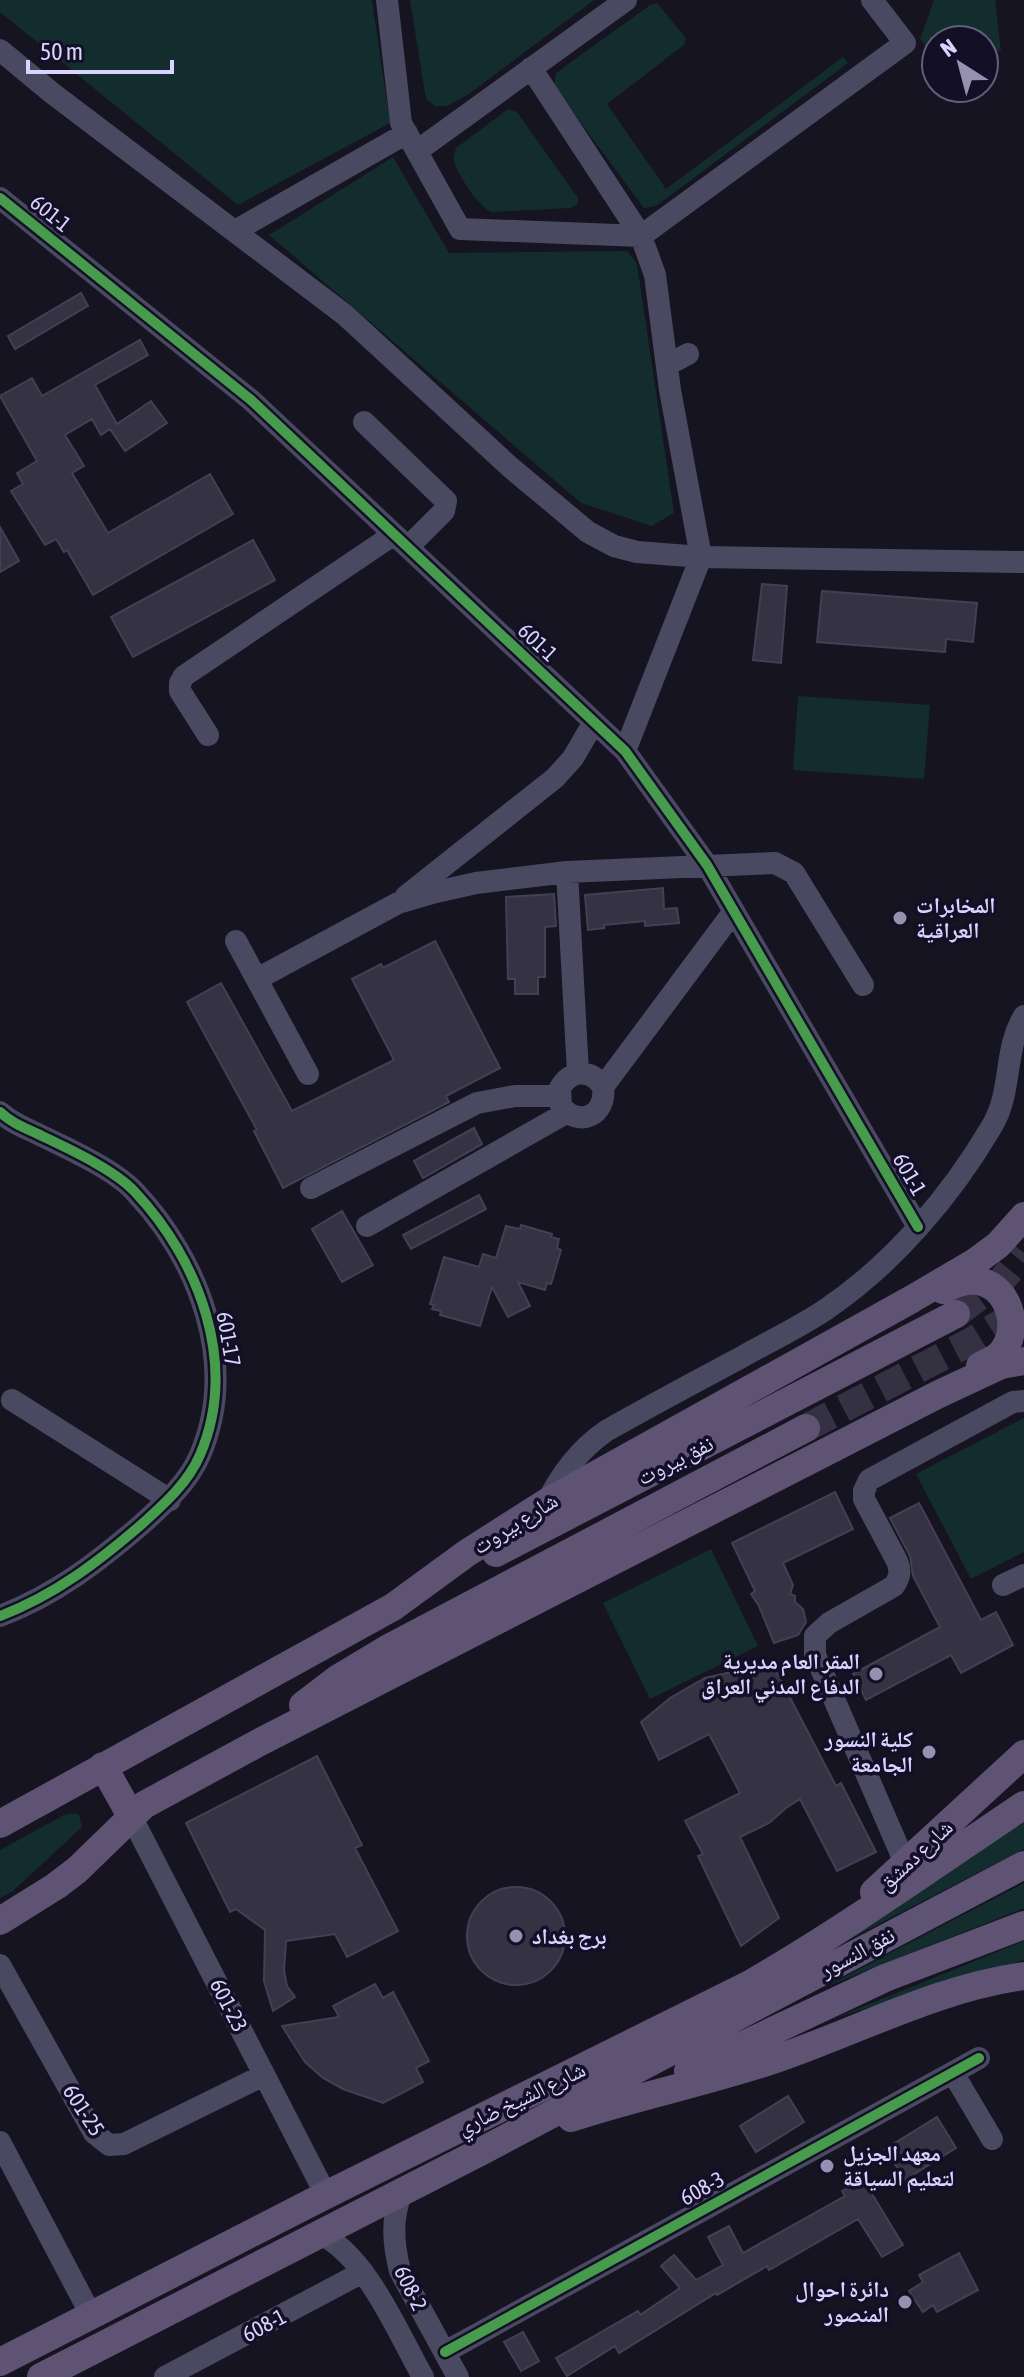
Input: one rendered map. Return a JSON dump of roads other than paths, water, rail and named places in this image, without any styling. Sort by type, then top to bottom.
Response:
[{"type":"main road","name":"شارع بيروت","points":[[0,1824],[393,1607],[467,1553],[547,1502],[975,1262],[998,1245],[1024,1216]]},
{"type":"main road","points":[[912,1299],[969,1281],[983,1282],[1007,1300],[1013,1313],[1014,1328],[1010,1342],[1001,1354],[953,1381],[937,1395]]},
{"type":"main road","name":"نفق بيروت","points":[[393,1607],[956,1314]]},
{"type":"main road","points":[[0,1921],[77,1870],[144,1805],[260,1742],[937,1395],[1001,1365],[1024,1361]]},
{"type":"main road","name":"نفق بيروت","points":[[260,1742],[290,1714],[337,1679],[387,1649],[806,1428]]},
{"type":"main road","name":"شارع دمشق","points":[[804,1953],[1024,1754]]},
{"type":"main road","points":[[103,1766],[131,1816]]},
{"type":"main road","name":"شارع الشيخ ضاري","points":[[0,2362],[326,2195],[699,2010],[804,1953],[1023,1806]]},
{"type":"main road","name":"نفق النسور","points":[[691,2039],[1024,1865]]},
{"type":"main road","points":[[614,2104],[885,1978],[1024,1925]]},
{"type":"main road","name":"شارع الشيخ ضاري","points":[[480,2152],[614,2104],[776,2059],[895,2012],[995,1981],[1023,1976]]},
{"type":"main road","name":"شارع الشيخ ضاري","points":[[41,2377],[480,2152],[691,2039]]},
{"type":"street","points":[[387,0],[401,123],[460,229],[641,236],[905,43],[872,0]]},
{"type":"street","points":[[235,231],[412,142],[531,68],[626,0]]},
{"type":"street","points":[[0,50],[345,315],[510,467],[588,532],[614,546],[637,552],[701,557],[1024,562]]},
{"type":"street","points":[[531,68],[641,236],[655,275],[667,365],[701,557],[625,751]]},
{"type":"street","name":"601-1","points":[[0,198],[251,400],[625,751],[707,865],[918,1227]]},
{"type":"street","points":[[667,365],[688,354]]},
{"type":"street","points":[[208,735],[180,691],[184,676],[444,511],[446,501],[364,422]]},
{"type":"street","points":[[257,979],[398,903],[555,778],[573,758],[594,722]]},
{"type":"street","points":[[398,903],[476,883],[567,872],[775,863],[794,873],[863,985]]},
{"type":"street","points":[[567,872],[578,1073]]},
{"type":"street","points":[[311,1188],[477,1103],[515,1096],[562,1104],[582,1119],[598,1112],[603,1105],[603,1087],[734,911]]},
{"type":"street","points":[[236,941],[308,1074]]},
{"type":"street","points":[[547,1502],[566,1468],[591,1441],[826,1308],[867,1277],[918,1227],[953,1185],[993,1124],[1006,1089],[1013,1040],[1024,1016]]},
{"type":"street","points":[[562,1104],[564,1081],[578,1073],[593,1076],[603,1087]]},
{"type":"street","points":[[367,1226],[562,1104]]},
{"type":"street","name":"601-17","points":[[0,1112],[15,1125],[81,1157],[134,1189],[186,1261],[209,1325],[216,1358],[210,1420],[200,1456],[170,1500],[113,1551],[51,1593],[0,1616]]},
{"type":"street","points":[[12,1400],[170,1500]]},
{"type":"street","points":[[905,1863],[815,1655],[815,1636],[829,1623],[894,1586],[899,1578],[897,1561],[864,1499],[869,1480],[1013,1402],[1024,1401]]},
{"type":"street","points":[[1003,1585],[1024,1575]]},
{"type":"street","name":"601-23","points":[[131,1816],[326,2195]]},
{"type":"street","name":"601-25","points":[[0,1965],[94,2133],[109,2145],[124,2144],[264,2075]]},
{"type":"street","name":"608-3","points":[[445,2352],[979,2058]]},
{"type":"street","points":[[953,2073],[992,2139]]},
{"type":"street","points":[[0,2142],[91,2315]]},
{"type":"street","name":"608-2","points":[[402,2192],[394,2222],[398,2263],[458,2377]]},
{"type":"street","name":"608-2","points":[[320,2234],[345,2249],[363,2272],[423,2377]]},
{"type":"street","name":"608-1","points":[[165,2377],[363,2272]]},
{"type":"tunnel","points":[[956,1314],[1002,1280],[1024,1253]]},
{"type":"tunnel","points":[[806,1428],[970,1342],[1024,1309]]},
{"type":"place","name":"المخابرات العراقية","points":[[900,918]]},
{"type":"place","name":"المقر العام مديرية الدفاع المدني العراق","points":[[876,1674]]},
{"type":"place","name":"كلية النسور الجامعة","points":[[929,1752]]},
{"type":"place","name":"برج بغداد","points":[[516,1936]]},
{"type":"place","name":"معهد الجزيل لتعليم السياقة","points":[[827,2166]]},
{"type":"place","name":"دائرة احوال المنصور","points":[[905,2302]]}]
